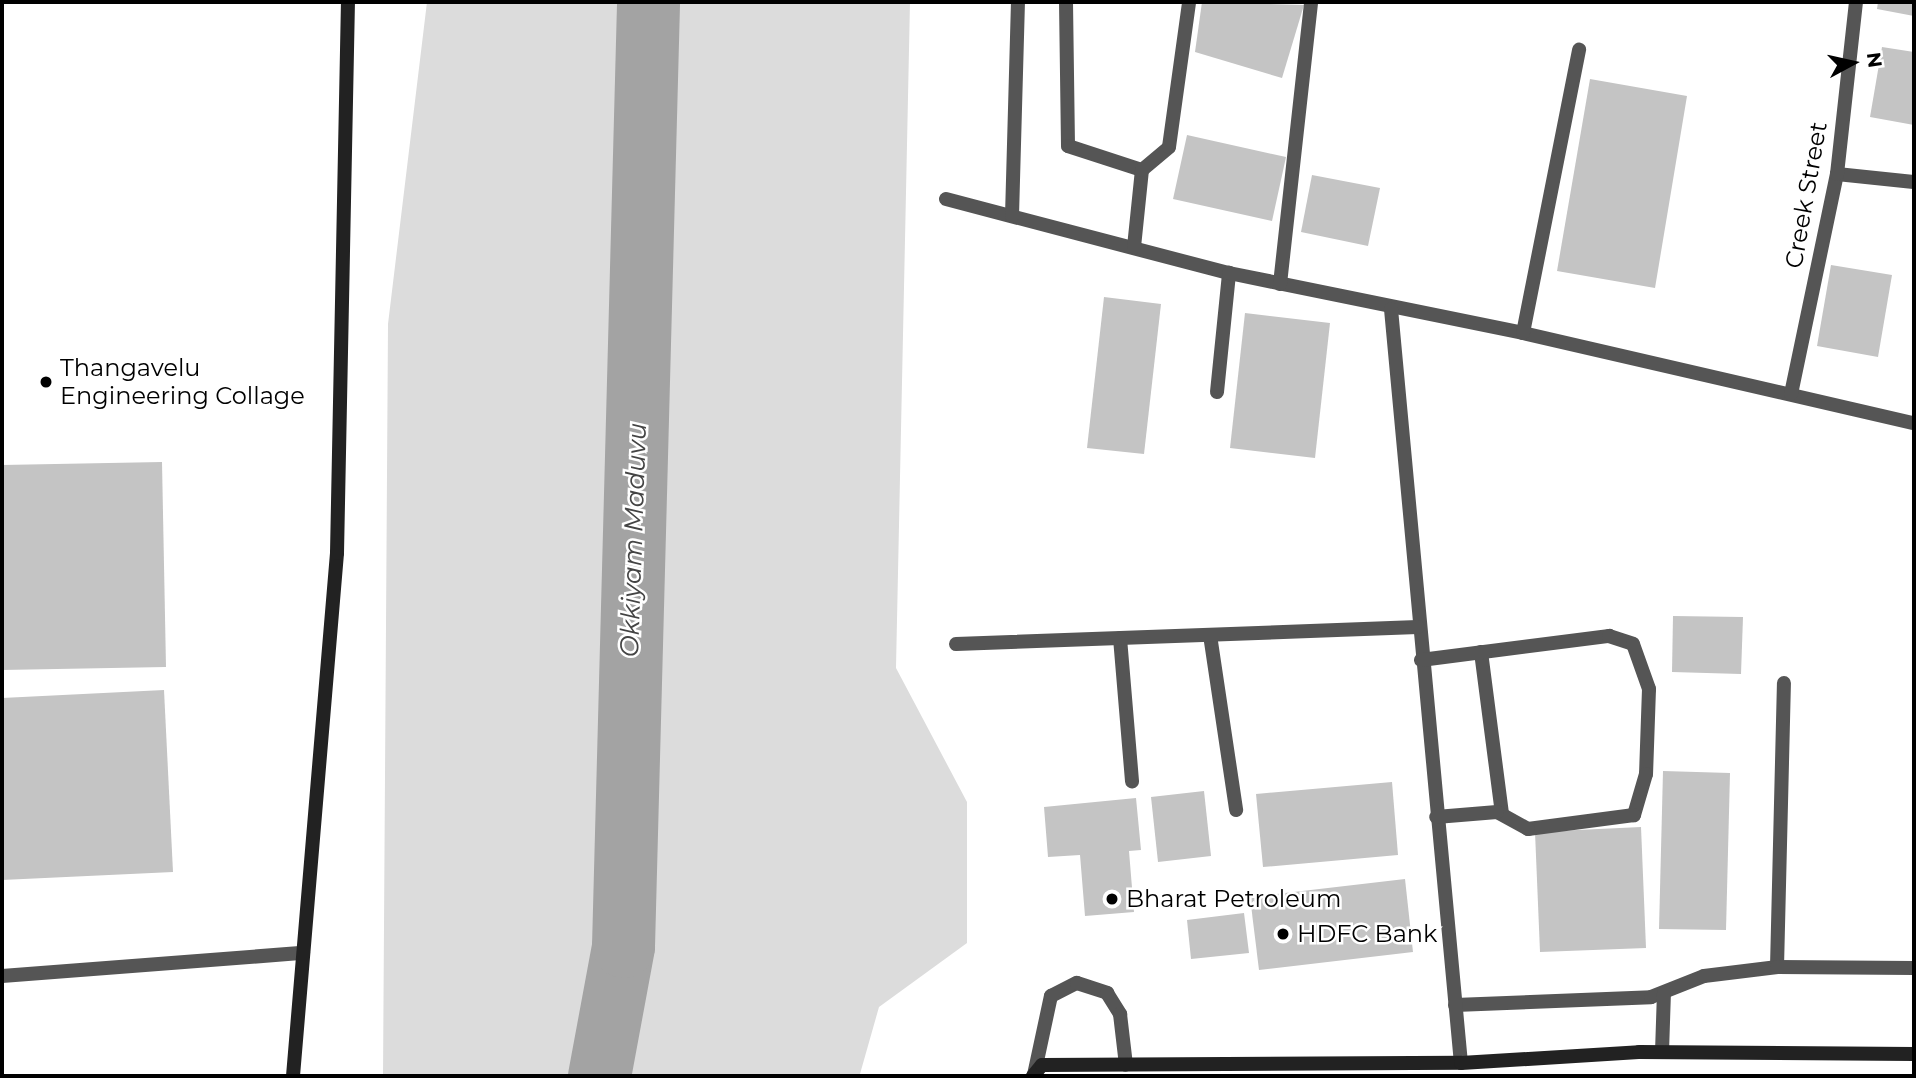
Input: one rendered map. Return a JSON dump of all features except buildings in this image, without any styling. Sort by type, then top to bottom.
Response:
[{"type":"street","points":[[293,1076],[337,553],[348,2]]},
{"type":"street","points":[[1012,216],[1018,2]]},
{"type":"street","points":[[1066,2],[1068,146],[1142,170]]},
{"type":"street","points":[[1134,247],[1142,170],[1169,147],[1189,2]]},
{"type":"street","points":[[1280,284],[1311,2]]},
{"type":"street","name":"Creek Street","points":[[1791,394],[1837,174],[1856,2]]},
{"type":"street","points":[[1523,332],[1579,49]]},
{"type":"street","points":[[1837,174],[1914,182]]},
{"type":"street","points":[[946,199],[1228,273],[1391,309],[1523,332],[1914,423]]},
{"type":"street","points":[[1217,392],[1228,273]]},
{"type":"street","points":[[1391,309],[1421,660],[1461,1063]]},
{"type":"street","points":[[957,644],[1418,627]]},
{"type":"street","points":[[1210,635],[1236,810]]},
{"type":"street","points":[[1120,638],[1132,782]]},
{"type":"street","points":[[1421,660],[1623,638],[1633,644],[1649,689],[1646,774],[1634,815],[1528,829],[1502,813],[1436,817]]},
{"type":"street","points":[[1481,652],[1502,813]]},
{"type":"street","points":[[1777,967],[1784,683]]},
{"type":"street","points":[[2,976],[303,953]]},
{"type":"street","points":[[1455,1005],[1664,993],[1704,976],[1777,967],[1914,968]]},
{"type":"street","points":[[1033,1075],[1051,996],[1077,983],[1107,993],[1120,1014],[1126,1065]]},
{"type":"street","points":[[1662,1052],[1664,993]]},
{"type":"street","points":[[1033,1075],[1042,1065],[1461,1063],[1662,1052],[1914,1055]]},
{"type":"shaded area","points":[[427,2],[910,2],[896,668],[967,802],[967,943],[879,1007],[860,1074],[383,1076],[388,324]]},
{"type":"waterway","name":"Okkiyam Maduvu","points":[[599,1076],[623,946],[648,2]]},
{"type":"place","name":"Thangavelu Engineering Collage","points":[[46,382]]},
{"type":"place","name":"Bharat Petroleum","points":[[1112,899]]},
{"type":"place","name":"HDFC Bank","points":[[1283,934]]}]
